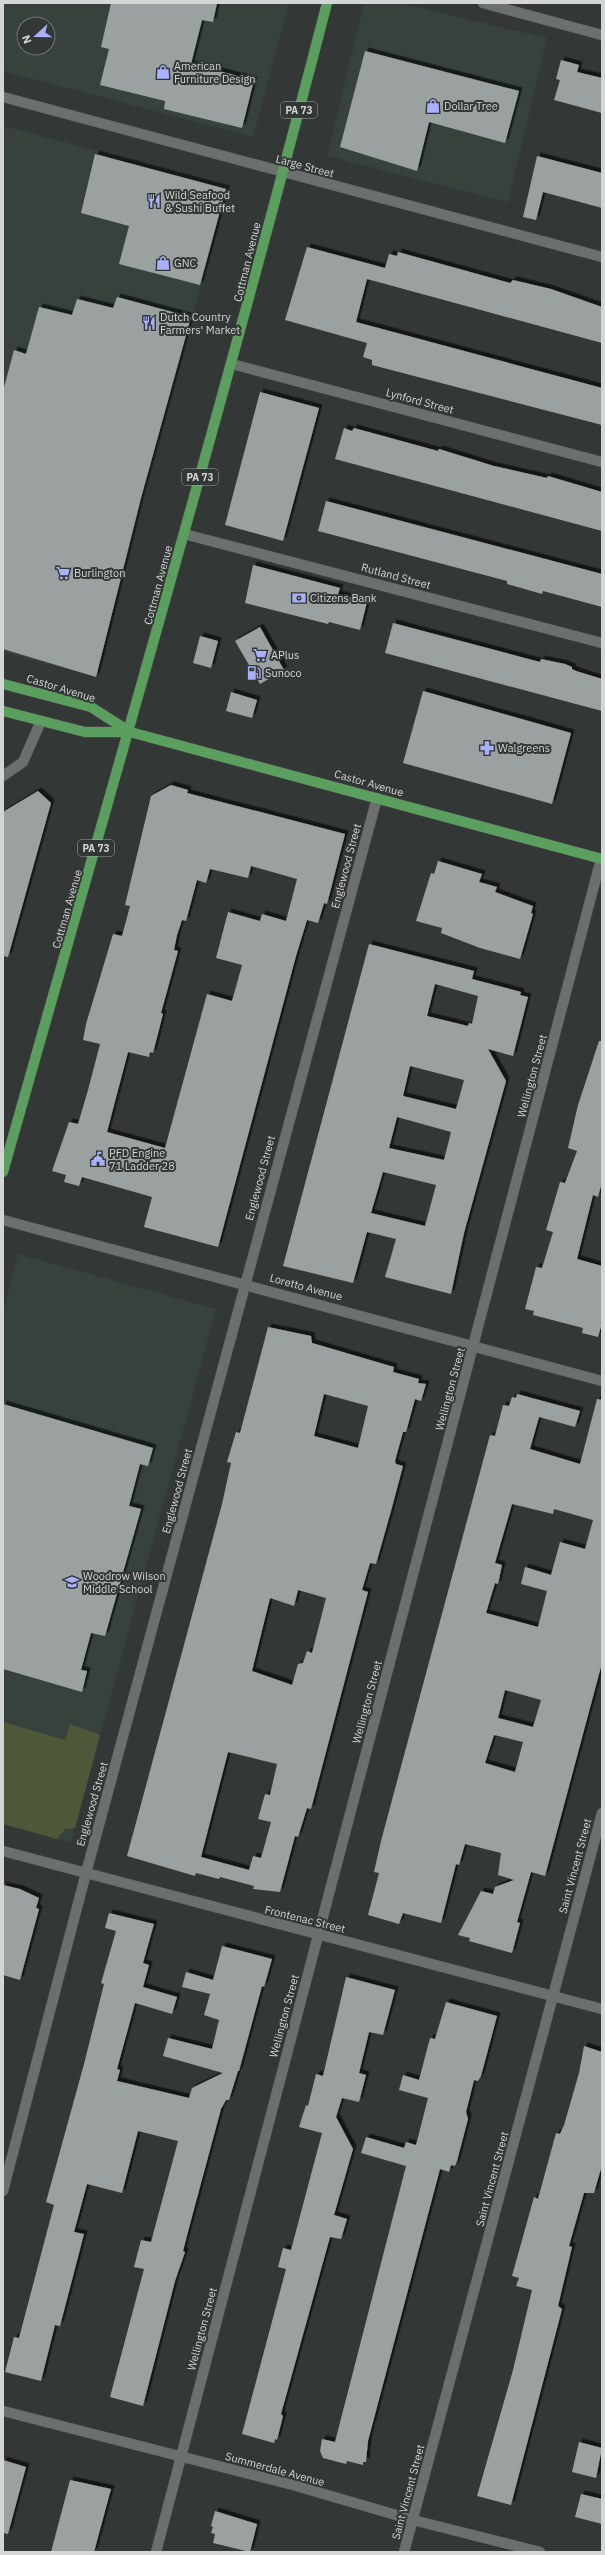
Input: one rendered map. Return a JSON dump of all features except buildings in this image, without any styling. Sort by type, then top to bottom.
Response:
[{"type":"main road","name":"Cottman Avenue","points":[[3,1172],[130,732],[232,364],[327,3]]},
{"type":"main road","name":"Castor Avenue","points":[[3,684],[91,707],[130,732]]},
{"type":"main road","name":"Castor Avenue","points":[[3,711],[85,732],[130,732],[602,859]]},
{"type":"street","points":[[483,3],[602,35]]},
{"type":"street","name":"Large Street","points":[[3,97],[282,173],[602,257]]},
{"type":"street","name":"Lynford Street","points":[[232,364],[602,462]]},
{"type":"street","name":"Rutland Street","points":[[184,534],[602,643]]},
{"type":"street","points":[[3,776],[23,762],[41,721]]},
{"type":"street","name":"Englewood Street","points":[[3,2191],[86,1873],[128,1721],[244,1283],[377,798]]},
{"type":"street","name":"Wellington Street","points":[[156,2552],[602,859]]},
{"type":"street","name":"Loretto Avenue","points":[[3,1220],[244,1283],[473,1347],[602,1381]]},
{"type":"street","name":"Saint Vincent Street","points":[[404,2552],[602,1813]]},
{"type":"street","name":"Frontenac Street","points":[[3,1851],[554,1995],[602,2009]]},
{"type":"street","name":"Summerdale Avenue","points":[[3,2411],[293,2485],[413,2520],[540,2552]]},
{"type":"shaded area","points":[[3,3],[289,3],[253,137],[3,71]]},
{"type":"shaded area","points":[[364,3],[400,3],[547,38],[508,202],[327,156]]},
{"type":"shaded area","points":[[3,126],[228,185],[96,677],[3,652]]},
{"type":"shaded area","name":"Woodrow Wilson Middle School","points":[[18,1254],[216,1309],[71,1843],[3,1824],[3,1311]]},
{"type":"green space","points":[[3,1722],[65,1740],[70,1724],[100,1735],[75,1828],[65,1829],[57,1839],[3,1824]]},
{"type":"place","name":"American Furniture Design","points":[[163,72]]},
{"type":"place","name":"Dollar Tree","points":[[433,106]]},
{"type":"place","name":"Wild Seafood & Sushi Buffet","points":[[154,201]]},
{"type":"place","name":"GNC","points":[[163,263]]},
{"type":"place","name":"Dutch Country Farmers' Market","points":[[149,323]]},
{"type":"place","name":"Burlington","points":[[63,573]]},
{"type":"place","name":"Citizens Bank","points":[[299,598]]},
{"type":"place","name":"APlus","points":[[260,655]]},
{"type":"place","name":"Sunoco","points":[[254,673]]},
{"type":"place","name":"Walgreens","points":[[487,748]]},
{"type":"place","name":"PFD Engine 71 Ladder 28","points":[[98,1159]]},
{"type":"place","name":"Woodrow Wilson Middle School","points":[[72,1582]]}]
